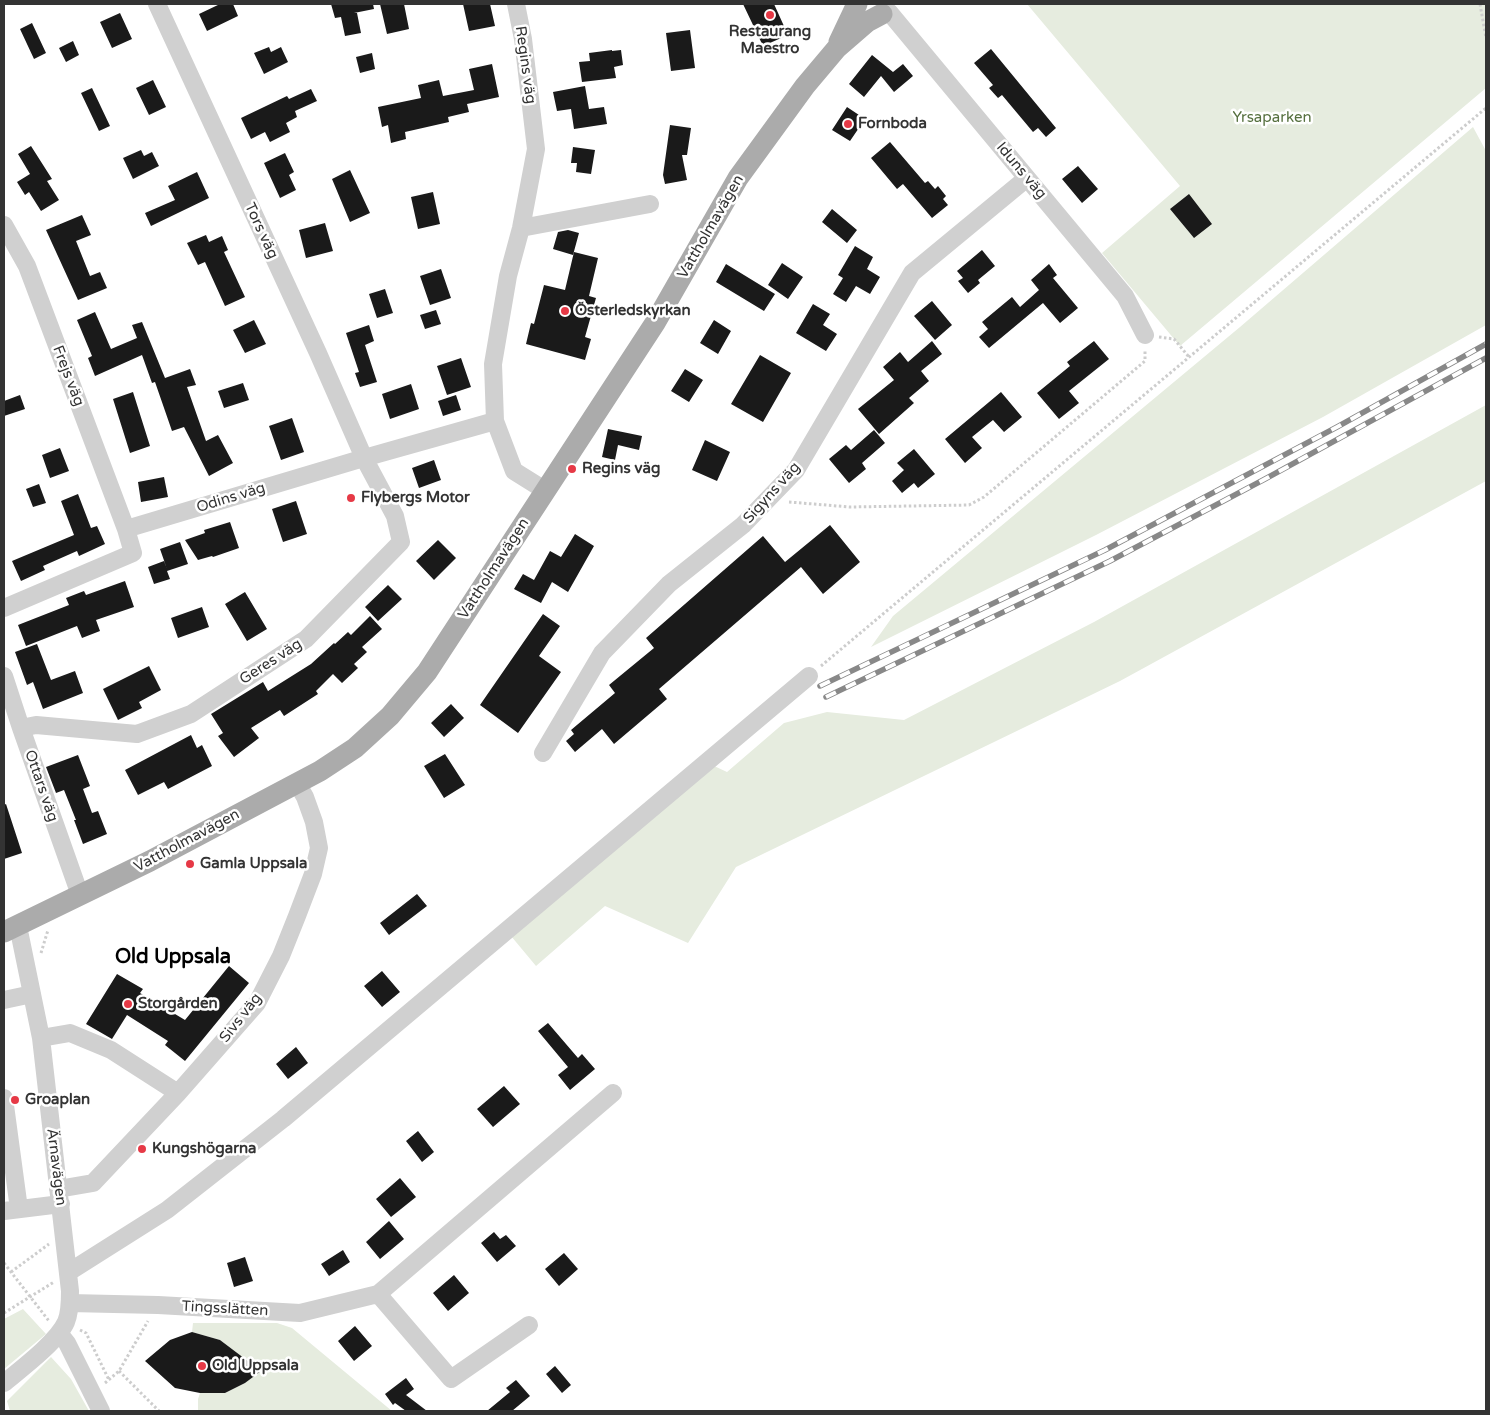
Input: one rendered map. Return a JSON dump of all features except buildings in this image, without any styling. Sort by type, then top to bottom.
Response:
[{"type":"main road","name":"Vattholmavägen","points":[[837,48],[857,4]]},
{"type":"main road","points":[[861,4],[871,12],[889,10]]},
{"type":"main road","name":"Vattholmavägen","points":[[11,929],[150,861],[320,771],[355,748],[390,716],[427,672],[655,323],[738,178],[805,86],[837,48],[867,22],[889,10]]},
{"type":"street","name":"Tors väg","points":[[156,4],[318,353],[364,458]]},
{"type":"street","name":"Regins väg","points":[[516,4],[523,39],[536,149],[521,228],[508,276],[493,364],[495,421],[514,471],[546,491]]},
{"type":"street","name":"Iduns väg","points":[[889,10],[1125,296],[1145,335]]},
{"type":"street","name":"Sigyns väg","points":[[543,753],[602,653],[669,584],[743,525],[796,470],[912,273],[1027,178]]},
{"type":"street","points":[[521,228],[650,204]]},
{"type":"street","name":"Frejs väg","points":[[4,225],[27,266],[126,529]]},
{"type":"street","name":"Odins väg","points":[[126,529],[495,421]]},
{"type":"street","name":"Geres väg","points":[[21,728],[36,725],[137,734],[191,714],[306,639],[401,542],[395,516],[364,458]]},
{"type":"street","points":[[4,608],[133,553],[126,529]]},
{"type":"street","name":"Ottars väg","points":[[4,676],[80,895]]},
{"type":"street","points":[[69,1272],[167,1210],[283,1119],[809,676]]},
{"type":"street","name":"Sivs väg","points":[[12,1210],[59,1197],[93,1183],[178,1093],[257,1002],[281,956],[312,874],[318,848],[314,822],[305,797],[297,783]]},
{"type":"street","name":"Ärnavägen","points":[[4,1383],[59,1333],[66,1322],[70,1303],[66,1242],[41,1038],[32,994],[11,929]]},
{"type":"street","points":[[4,1000],[32,994]]},
{"type":"street","points":[[41,1038],[70,1033],[111,1050],[178,1093]]},
{"type":"street","name":"Tingsslätten","points":[[70,1303],[158,1305],[300,1313],[378,1294],[612,1093]]},
{"type":"street","points":[[4,1098],[12,1210]]},
{"type":"street","points":[[378,1294],[451,1379],[529,1324]]},
{"type":"street","points":[[59,1333],[67,1342],[101,1411]]},
{"type":"path","points":[[1480,4],[1486,38]]},
{"type":"path","points":[[809,676],[1486,108]]},
{"type":"path","points":[[768,499],[850,507],[969,505],[984,497],[1145,361],[1145,335]]},
{"type":"path","points":[[1174,339],[1189,357]]},
{"type":"path","points":[[11,1272],[48,1245],[66,1242]]},
{"type":"path","points":[[4,1263],[59,1333]]},
{"type":"path","points":[[4,1313],[69,1272]]},
{"type":"path","points":[[158,1305],[119,1371],[159,1411]]},
{"type":"path","points":[[78,1329],[86,1333],[109,1380]]},
{"type":"green space","name":"Yrsaparken","points":[[1027,4],[1486,4],[1486,88],[1180,346],[1102,253],[1180,186]]},
{"type":"green space","points":[[1473,127],[1486,151],[1486,325],[1323,417],[1096,535],[871,647],[893,616],[1240,327]]},
{"type":"green space","points":[[1486,405],[1486,481],[1120,681],[736,867],[688,943],[605,906],[536,966],[511,936],[712,765],[727,772],[784,723],[827,712],[904,720],[1094,622]]},
{"type":"green space","points":[[23,1309],[46,1334],[4,1369],[4,1319]]},
{"type":"green space","points":[[193,1323],[277,1323],[292,1328],[392,1411],[198,1411],[200,1393],[225,1393],[245,1383],[260,1371],[220,1340],[192,1332]]},
{"type":"green space","points":[[51,1357],[71,1379],[89,1411],[10,1411],[7,1401]]},
{"type":"railway","points":[[820,686],[1105,550],[1337,427],[1486,344]]},
{"type":"railway","points":[[826,697],[1110,561],[1486,358]]},
{"type":"place","name":"Restaurang Maestro","points":[[770,15]]},
{"type":"place","name":"Fornboda","points":[[848,124]]},
{"type":"place","name":"Österledskyrkan","points":[[565,311]]},
{"type":"place","name":"Regins väg","points":[[572,469]]},
{"type":"place","name":"Flybergs Motor","points":[[351,498]]},
{"type":"place","name":"Gamla Uppsala","points":[[190,864]]},
{"type":"place","name":"Storgården","points":[[128,1004]]},
{"type":"place","name":"Groaplan","points":[[15,1100]]},
{"type":"place","name":"Kungshögarna","points":[[142,1149]]},
{"type":"place","name":"Old Uppsala","points":[[202,1366]]},
{"type":"district","name":"Old Uppsala","points":[[173,958]]}]
